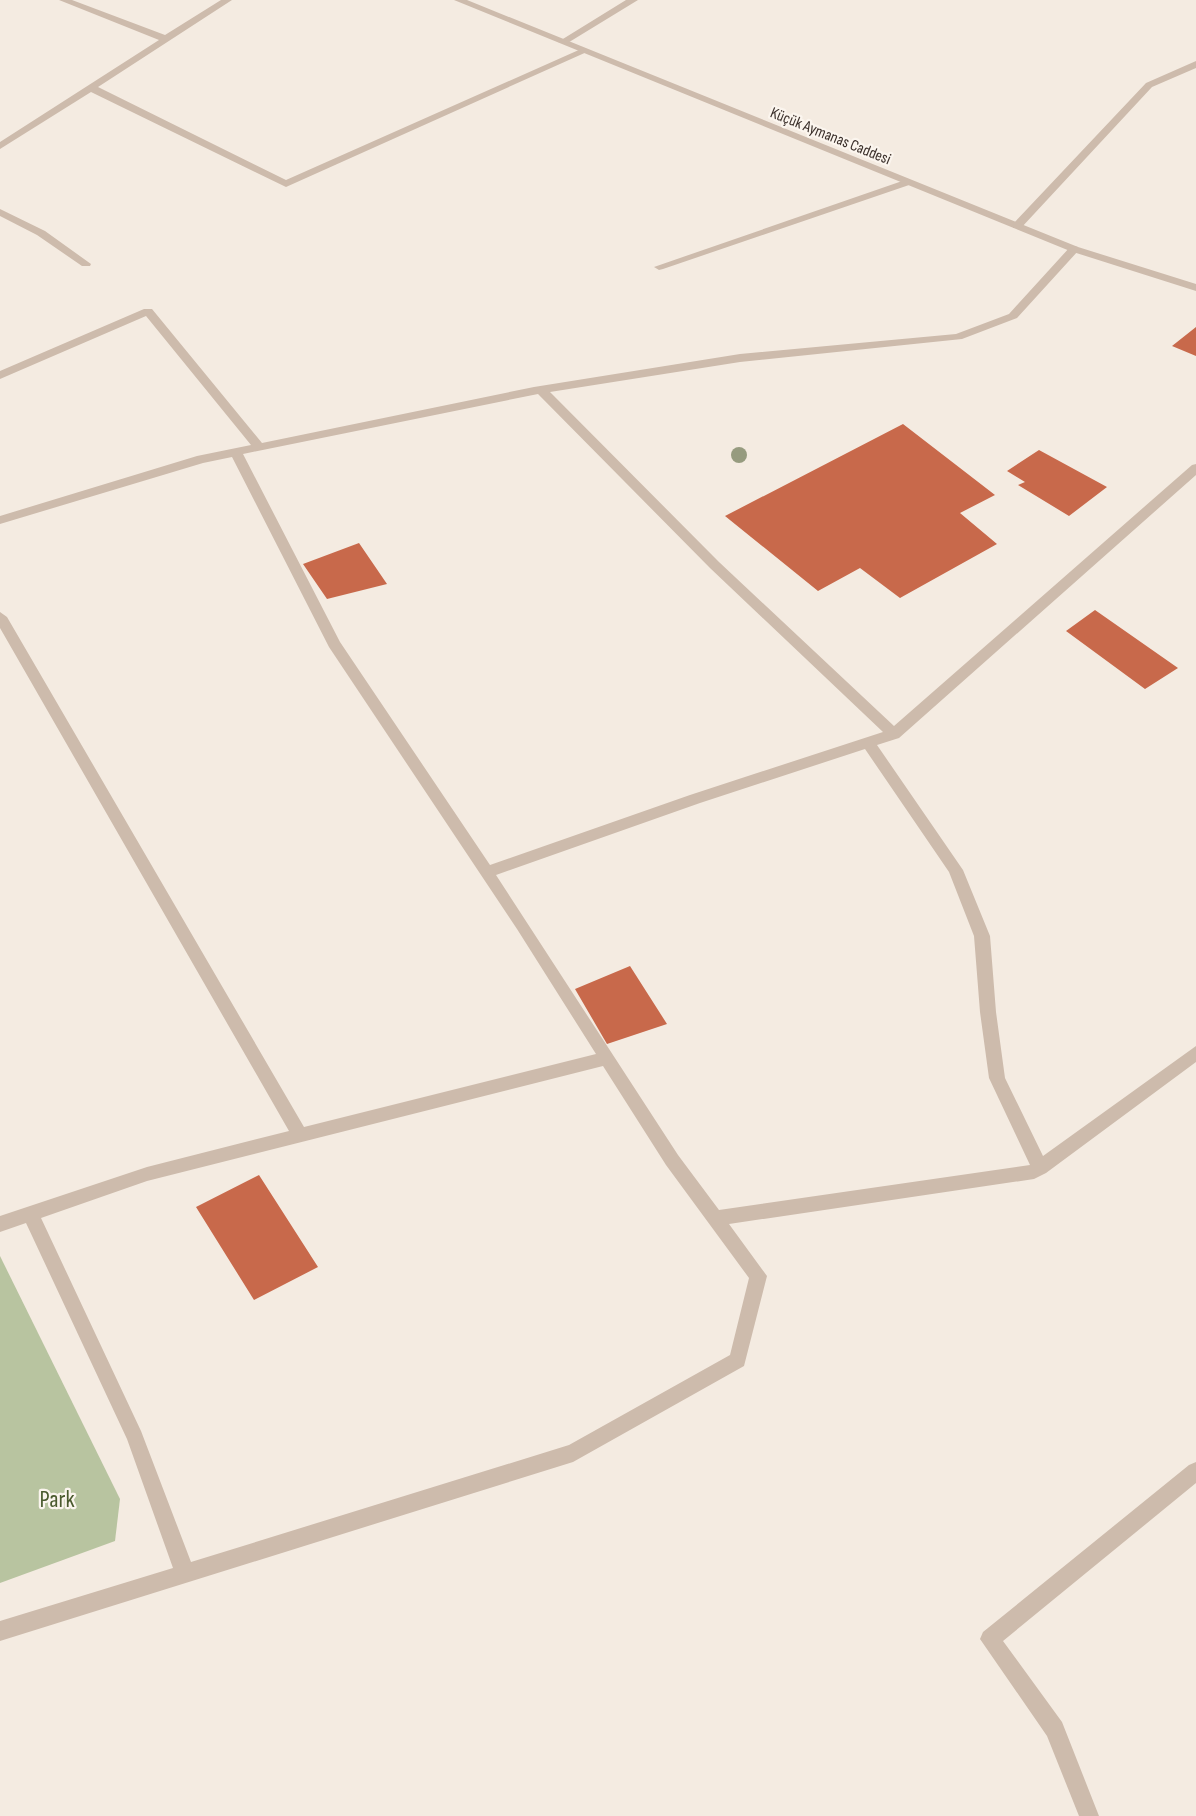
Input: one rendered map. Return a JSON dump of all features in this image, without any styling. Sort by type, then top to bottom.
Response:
[{"type":"street","points":[[64,0],[166,39]]},
{"type":"street","points":[[0,146],[227,0]]},
{"type":"street","name":"Küçük Aymanas Caddesi","points":[[459,0],[1074,249],[1196,288]]},
{"type":"street","points":[[563,42],[633,0]]},
{"type":"street","points":[[92,88],[286,184],[584,51]]},
{"type":"street","points":[[1017,226],[1149,85],[1196,64]]},
{"type":"street","points":[[659,267],[908,182]]},
{"type":"street","points":[[0,212],[40,233],[86,264]]},
{"type":"street","points":[[0,520],[201,459],[541,390],[740,358],[958,337],[1013,316],[1074,249]]},
{"type":"street","points":[[0,375],[148,311],[260,447]]},
{"type":"street","points":[[541,390],[621,475],[781,630],[894,734]]},
{"type":"street","points":[[0,1631],[573,1453],[738,1359],[758,1276],[672,1160],[487,873],[334,644],[236,452]]},
{"type":"street","points":[[487,873],[894,734],[1196,468]]},
{"type":"street","points":[[0,617],[299,1134]]},
{"type":"street","points":[[868,742],[956,870],[982,936],[988,1012],[997,1078],[1040,1168]]},
{"type":"street","points":[[717,1218],[1034,1172],[1196,1053]]},
{"type":"street","points":[[0,1224],[147,1174],[607,1058]]},
{"type":"street","points":[[30,1214],[135,1437],[185,1573]]},
{"type":"street","points":[[1089,1816],[1055,1729],[990,1639],[1196,1471]]},
{"type":"green space","name":"Park","points":[[0,1256],[120,1499],[115,1541],[0,1583]]},
{"type":"building","points":[[1196,327],[1196,356],[1172,346]]},
{"type":"building","points":[[903,424],[995,495],[960,513],[997,544],[900,598],[860,568],[818,591],[725,516]]},
{"type":"building","points":[[1039,450],[1107,487],[1069,516],[1018,485],[1025,482],[1007,471]]},
{"type":"building","points":[[359,543],[387,584],[327,599],[303,564]]},
{"type":"building","points":[[1095,610],[1178,668],[1145,689],[1066,631]]},
{"type":"building","points":[[630,966],[667,1024],[607,1044],[575,989]]},
{"type":"building","points":[[259,1175],[318,1267],[254,1300],[196,1207]]}]
